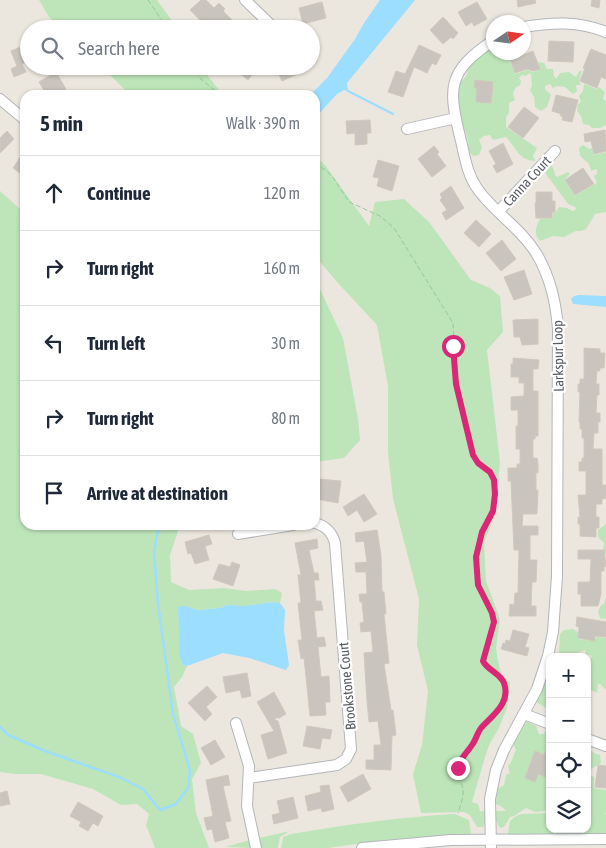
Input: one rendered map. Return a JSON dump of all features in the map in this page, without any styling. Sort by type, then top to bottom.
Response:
[{"type":"street","points":[[244,0],[266,20]]},
{"type":"street","points":[[531,26],[565,23],[606,32]]},
{"type":"street","name":"Larkspur Loop","points":[[486,45],[474,53],[459,71],[453,96],[456,118],[471,178],[483,196],[524,237],[543,266],[551,286],[558,329],[556,610],[553,632],[543,673],[524,714],[504,750],[492,784],[490,799],[491,844]]},
{"type":"street","points":[[0,99],[20,116]]},
{"type":"street","points":[[407,129],[456,118]]},
{"type":"street","name":"Canna Court","points":[[499,211],[555,151]]},
{"type":"street","name":"Brookstone Court","points":[[249,778],[337,766],[346,759],[351,750],[335,543],[329,530],[320,524]]},
{"type":"street","points":[[238,534],[262,530]]},
{"type":"street","points":[[524,714],[546,722]]},
{"type":"street","points":[[236,723],[246,756],[249,778],[246,806],[256,848]]},
{"type":"street","points":[[591,740],[606,746]]},
{"type":"street","points":[[362,848],[419,842],[491,844],[606,839]]},
{"type":"path","points":[[148,0],[162,20]]},
{"type":"path","points":[[198,75],[214,90]]},
{"type":"path","points":[[320,167],[334,179],[350,202],[380,216],[394,228],[453,323],[456,384],[473,455],[478,463],[490,472],[494,480],[493,511],[482,532],[478,545],[477,574],[478,585],[492,613],[494,622],[483,661],[486,666],[502,678],[505,692],[504,700],[497,714],[479,731],[472,746],[459,762],[458,776],[464,794],[458,813]]},
{"type":"green space","points":[[39,0],[157,0],[171,20],[52,20]]},
{"type":"green space","points":[[486,50],[486,60],[510,60],[515,74],[527,70],[533,72],[540,69],[538,62],[544,63],[547,69],[553,69],[556,79],[560,73],[569,72],[576,77],[579,71],[582,71],[579,81],[581,85],[576,85],[577,91],[573,94],[565,87],[557,86],[553,88],[550,84],[545,86],[545,89],[551,95],[547,107],[541,111],[535,107],[534,97],[530,90],[532,86],[531,74],[522,75],[519,78],[521,81],[520,85],[515,88],[513,93],[515,100],[509,103],[506,127],[537,148],[533,156],[535,161],[521,155],[506,137],[493,140],[490,135],[484,136],[479,140],[482,147],[479,155],[473,156],[468,150],[467,138],[459,109],[459,96],[460,82],[467,75],[469,65]]},
{"type":"green space","points":[[110,75],[207,75],[219,90],[125,90]]},
{"type":"green space","points":[[584,84],[597,89],[599,87],[605,92],[603,98],[606,102],[606,125],[600,128],[592,128],[589,125],[583,124],[581,116],[577,111],[578,104],[581,102],[579,96],[583,91]]},
{"type":"green space","points":[[583,145],[589,149],[592,148],[594,155],[606,152],[606,212],[595,214],[586,229],[576,231],[564,237],[553,236],[540,241],[536,228],[540,219],[553,218],[553,212],[556,212],[559,207],[573,211],[576,209],[568,204],[543,170],[552,166],[557,177],[568,172],[570,174],[564,180],[575,196],[597,183],[594,176],[597,174],[597,169],[591,171],[589,164],[580,156],[579,148]]},
{"type":"green space","points":[[320,160],[369,226],[375,202],[404,199],[429,222],[471,280],[490,288],[500,296],[503,332],[487,350],[500,462],[498,482],[494,496],[494,518],[484,542],[486,581],[500,619],[496,648],[498,661],[501,673],[510,683],[507,708],[498,730],[490,743],[472,802],[478,804],[480,811],[486,811],[486,822],[483,827],[477,827],[470,815],[464,812],[421,813],[413,774],[422,745],[428,691],[417,645],[419,599],[393,499],[388,452],[388,386],[377,325],[320,262]]},
{"type":"green space","points":[[0,191],[20,209],[20,530],[178,530],[170,555],[171,582],[189,590],[224,588],[246,591],[275,589],[282,593],[280,603],[273,602],[245,606],[228,605],[220,608],[198,610],[186,606],[178,608],[181,659],[182,664],[187,666],[182,677],[174,687],[181,726],[193,734],[201,763],[192,779],[196,813],[209,848],[155,848],[146,825],[149,814],[137,804],[121,805],[93,789],[41,774],[0,772]]},
{"type":"green space","points":[[320,289],[343,338],[358,419],[360,440],[344,458],[320,461]]},
{"type":"green space","points":[[606,524],[606,555],[603,549],[604,543],[598,537],[598,530]]},
{"type":"green space","points":[[606,597],[606,619],[600,618],[598,611],[601,605],[604,604]]},
{"type":"green space","points":[[573,629],[578,632],[578,639],[594,641],[597,637],[606,638],[606,690],[598,684],[597,693],[591,690],[591,653],[586,653],[585,650],[577,653],[559,652],[560,634],[564,630]]},
{"type":"green space","points":[[546,683],[546,708],[536,702]]},
{"type":"green space","points":[[526,721],[536,726],[539,734],[544,734],[546,730],[546,811],[535,812],[526,808],[510,817],[504,827],[500,828],[496,821],[495,811],[506,811],[496,804],[497,789],[504,785],[506,775],[510,773],[508,766],[516,750],[513,744]]},
{"type":"green space","points":[[591,750],[600,755],[601,763],[591,769]]},
{"type":"green space","points":[[591,776],[594,777],[594,788],[606,790],[606,834],[508,834],[510,821],[522,814],[546,813],[546,833],[591,833]]},
{"type":"green space","points":[[455,814],[469,820],[471,834],[383,840],[328,848],[281,848],[283,837],[291,834],[413,817]]},
{"type":"green space","points":[[290,831],[280,837],[278,848],[261,848],[259,838]]},
{"type":"green space","points":[[250,840],[252,848],[225,847]]},
{"type":"water","points":[[380,0],[415,0],[347,83],[348,91],[344,90],[337,94],[320,113],[320,90],[315,90],[327,78]]},
{"type":"water","points":[[579,295],[606,296],[606,307],[573,304],[571,299]]},
{"type":"water","points":[[273,602],[280,603],[285,610],[284,631],[289,665],[286,670],[249,658],[223,653],[187,666],[182,664],[180,657],[178,607],[186,606],[198,610],[220,608],[228,605],[245,606]]},
{"type":"building","points":[[201,0],[206,0],[214,8],[219,3],[225,9],[223,11],[232,20],[200,20],[190,10]]},
{"type":"building","points":[[517,0],[535,0],[536,3],[518,7]]},
{"type":"building","points":[[592,0],[600,0],[599,8],[591,6]]},
{"type":"building","points":[[322,2],[326,18],[302,20],[299,8]]},
{"type":"building","points":[[477,2],[486,20],[474,26],[472,22],[466,26],[458,12]]},
{"type":"building","points":[[443,17],[458,33],[453,39],[451,37],[443,44],[430,30]]},
{"type":"building","points":[[549,41],[574,42],[573,62],[548,61]]},
{"type":"building","points":[[419,45],[441,55],[436,65],[432,63],[427,73],[414,67],[403,97],[388,92],[396,71],[405,74]]},
{"type":"building","points":[[20,47],[20,74],[14,77],[11,69],[17,66],[11,51]]},
{"type":"building","points":[[591,49],[606,55],[606,79],[601,77],[597,88],[580,81]]},
{"type":"building","points":[[533,51],[540,69],[533,71],[527,69],[515,73],[510,60],[531,60],[531,52]]},
{"type":"building","points":[[51,75],[58,75],[66,89],[44,90],[39,82]]},
{"type":"building","points":[[242,75],[252,75],[248,80]]},
{"type":"building","points":[[279,75],[296,75],[282,81]]},
{"type":"building","points":[[475,80],[493,82],[491,103],[476,102],[477,88],[474,88]]},
{"type":"building","points":[[556,95],[578,100],[572,122],[562,120],[563,116],[560,116],[561,114],[552,111]]},
{"type":"building","points":[[524,107],[539,118],[523,138],[508,127]]},
{"type":"building","points":[[370,120],[371,133],[367,133],[367,144],[355,145],[355,133],[347,134],[346,121]]},
{"type":"building","points":[[605,130],[606,151],[594,154],[591,141],[585,142],[584,134]]},
{"type":"building","points":[[7,131],[14,139],[0,153],[0,138]]},
{"type":"building","points":[[503,143],[513,164],[497,173],[493,166],[496,164],[489,151]]},
{"type":"building","points":[[434,146],[439,152],[437,154],[446,166],[432,177],[418,159]]},
{"type":"building","points":[[20,158],[20,173],[13,168]]},
{"type":"building","points":[[378,160],[399,166],[392,191],[377,186],[379,178],[373,177]]},
{"type":"building","points":[[583,168],[594,184],[575,195],[565,180]]},
{"type":"building","points":[[451,186],[464,208],[446,220],[442,213],[447,210],[440,200],[442,198],[440,194]]},
{"type":"building","points":[[536,192],[552,192],[552,201],[555,201],[555,212],[552,212],[552,218],[536,218]]},
{"type":"building","points":[[476,220],[491,234],[479,247],[464,233]]},
{"type":"building","points":[[502,240],[516,259],[501,271],[486,253]]},
{"type":"building","points":[[524,270],[532,294],[514,300],[504,277]]},
{"type":"building","points":[[538,319],[538,344],[522,345],[520,337],[514,337],[513,320]]},
{"type":"building","points":[[584,348],[600,349],[600,353],[605,353],[604,368],[600,368],[600,371],[597,371],[596,384],[599,384],[599,395],[597,395],[596,413],[600,413],[600,422],[598,422],[598,433],[594,433],[593,449],[602,449],[602,485],[606,485],[606,498],[602,499],[602,504],[596,504],[596,517],[599,517],[599,528],[596,528],[596,537],[580,536],[580,524],[578,524],[578,517],[580,517],[578,495],[586,495],[586,471],[579,471],[579,462],[582,462],[582,458],[584,458],[584,438],[582,438],[582,429],[580,429],[579,422],[580,392],[578,392],[578,384],[580,384],[580,379],[584,379]]},
{"type":"building","points":[[513,358],[539,360],[538,369],[533,369],[533,391],[538,391],[538,436],[535,436],[535,439],[533,439],[533,458],[537,458],[538,464],[538,473],[536,472],[536,490],[538,490],[537,514],[523,514],[522,526],[538,526],[538,535],[530,535],[530,560],[537,560],[536,582],[532,582],[531,606],[536,606],[536,616],[509,616],[510,604],[514,605],[515,593],[518,593],[519,550],[514,550],[511,481],[508,481],[508,468],[517,468],[517,464],[520,464],[520,449],[516,449],[518,410],[511,410],[511,397],[524,396],[524,383],[519,383],[519,377],[511,377]]},
{"type":"building","points":[[320,479],[341,481],[338,503],[320,500]]},
{"type":"building","points":[[364,494],[377,514],[364,522],[357,510],[348,516],[343,507]]},
{"type":"building","points":[[377,530],[381,555],[382,592],[384,592],[386,614],[384,614],[389,663],[384,664],[396,735],[392,736],[391,770],[366,769],[366,760],[374,760],[374,745],[381,745],[378,721],[369,722],[364,653],[373,652],[371,631],[361,632],[360,623],[364,622],[362,602],[360,602],[359,594],[367,594],[366,572],[356,572],[355,563],[367,562],[364,541],[356,542],[355,533]]},
{"type":"building","points":[[209,535],[212,544],[205,546],[209,560],[195,564],[191,553],[188,554],[185,542]]},
{"type":"building","points":[[317,539],[318,548],[309,550],[314,573],[318,573],[319,580],[314,580],[316,601],[321,601],[323,610],[314,611],[317,638],[324,637],[326,646],[318,647],[321,677],[329,676],[330,702],[325,702],[326,715],[310,716],[304,658],[301,659],[298,640],[302,640],[298,603],[301,603],[298,575],[301,575],[295,543]]},
{"type":"building","points":[[578,550],[604,550],[606,567],[604,566],[604,571],[601,571],[601,594],[598,606],[581,606],[578,582],[590,582],[591,559],[578,559]]},
{"type":"building","points":[[232,562],[240,565],[233,586],[213,579],[219,564],[230,567]]},
{"type":"building","points":[[577,617],[606,622],[606,637],[595,636],[595,641],[578,638],[579,627],[576,626]]},
{"type":"building","points":[[513,630],[529,634],[525,647],[529,648],[527,656],[501,649],[506,640],[510,641]]},
{"type":"building","points":[[247,673],[251,696],[242,698],[240,690],[226,693],[223,677]]},
{"type":"building","points":[[207,686],[217,697],[206,707],[212,714],[205,721],[188,703]]},
{"type":"building","points":[[274,692],[286,714],[275,718],[275,720],[278,721],[287,753],[268,759],[261,735],[274,731],[257,702]]},
{"type":"building","points":[[307,726],[332,730],[330,739],[322,738],[320,749],[303,746]]},
{"type":"building","points":[[215,740],[225,757],[211,765],[201,748]]},
{"type":"building","points":[[535,751],[544,755],[546,751],[546,777],[538,774],[535,782],[525,778]]},
{"type":"building","points":[[598,765],[606,766],[606,788],[595,787]]},
{"type":"building","points":[[363,774],[371,789],[348,802],[340,787]]},
{"type":"building","points":[[228,775],[230,785],[223,786],[231,821],[225,822],[229,838],[215,842],[212,829],[207,830],[204,818],[213,816],[206,780]]},
{"type":"building","points":[[329,785],[334,809],[322,812],[321,808],[308,811],[305,796],[321,792],[320,786]]},
{"type":"building","points":[[7,791],[10,804],[0,806],[0,793]]},
{"type":"building","points":[[293,797],[298,818],[274,824],[272,815],[280,813],[277,801]]},
{"type":"building","points":[[78,802],[103,816],[98,826],[93,823],[88,831],[79,826],[81,822],[70,816]]},
{"type":"waterway","points":[[348,91],[393,114]]},
{"type":"waterway","points":[[0,727],[8,735],[45,751],[119,777],[143,789],[160,810],[176,804],[188,788],[190,770],[173,714],[158,604],[154,552],[158,530]]},
{"type":"route","points":[[453,346],[456,384],[473,455],[478,463],[490,472],[494,480],[493,511],[482,532],[476,557],[478,585],[492,613],[494,622],[483,661],[486,666],[502,678],[505,692],[504,700],[497,714],[479,731],[472,746],[459,762],[458,768]]}]
